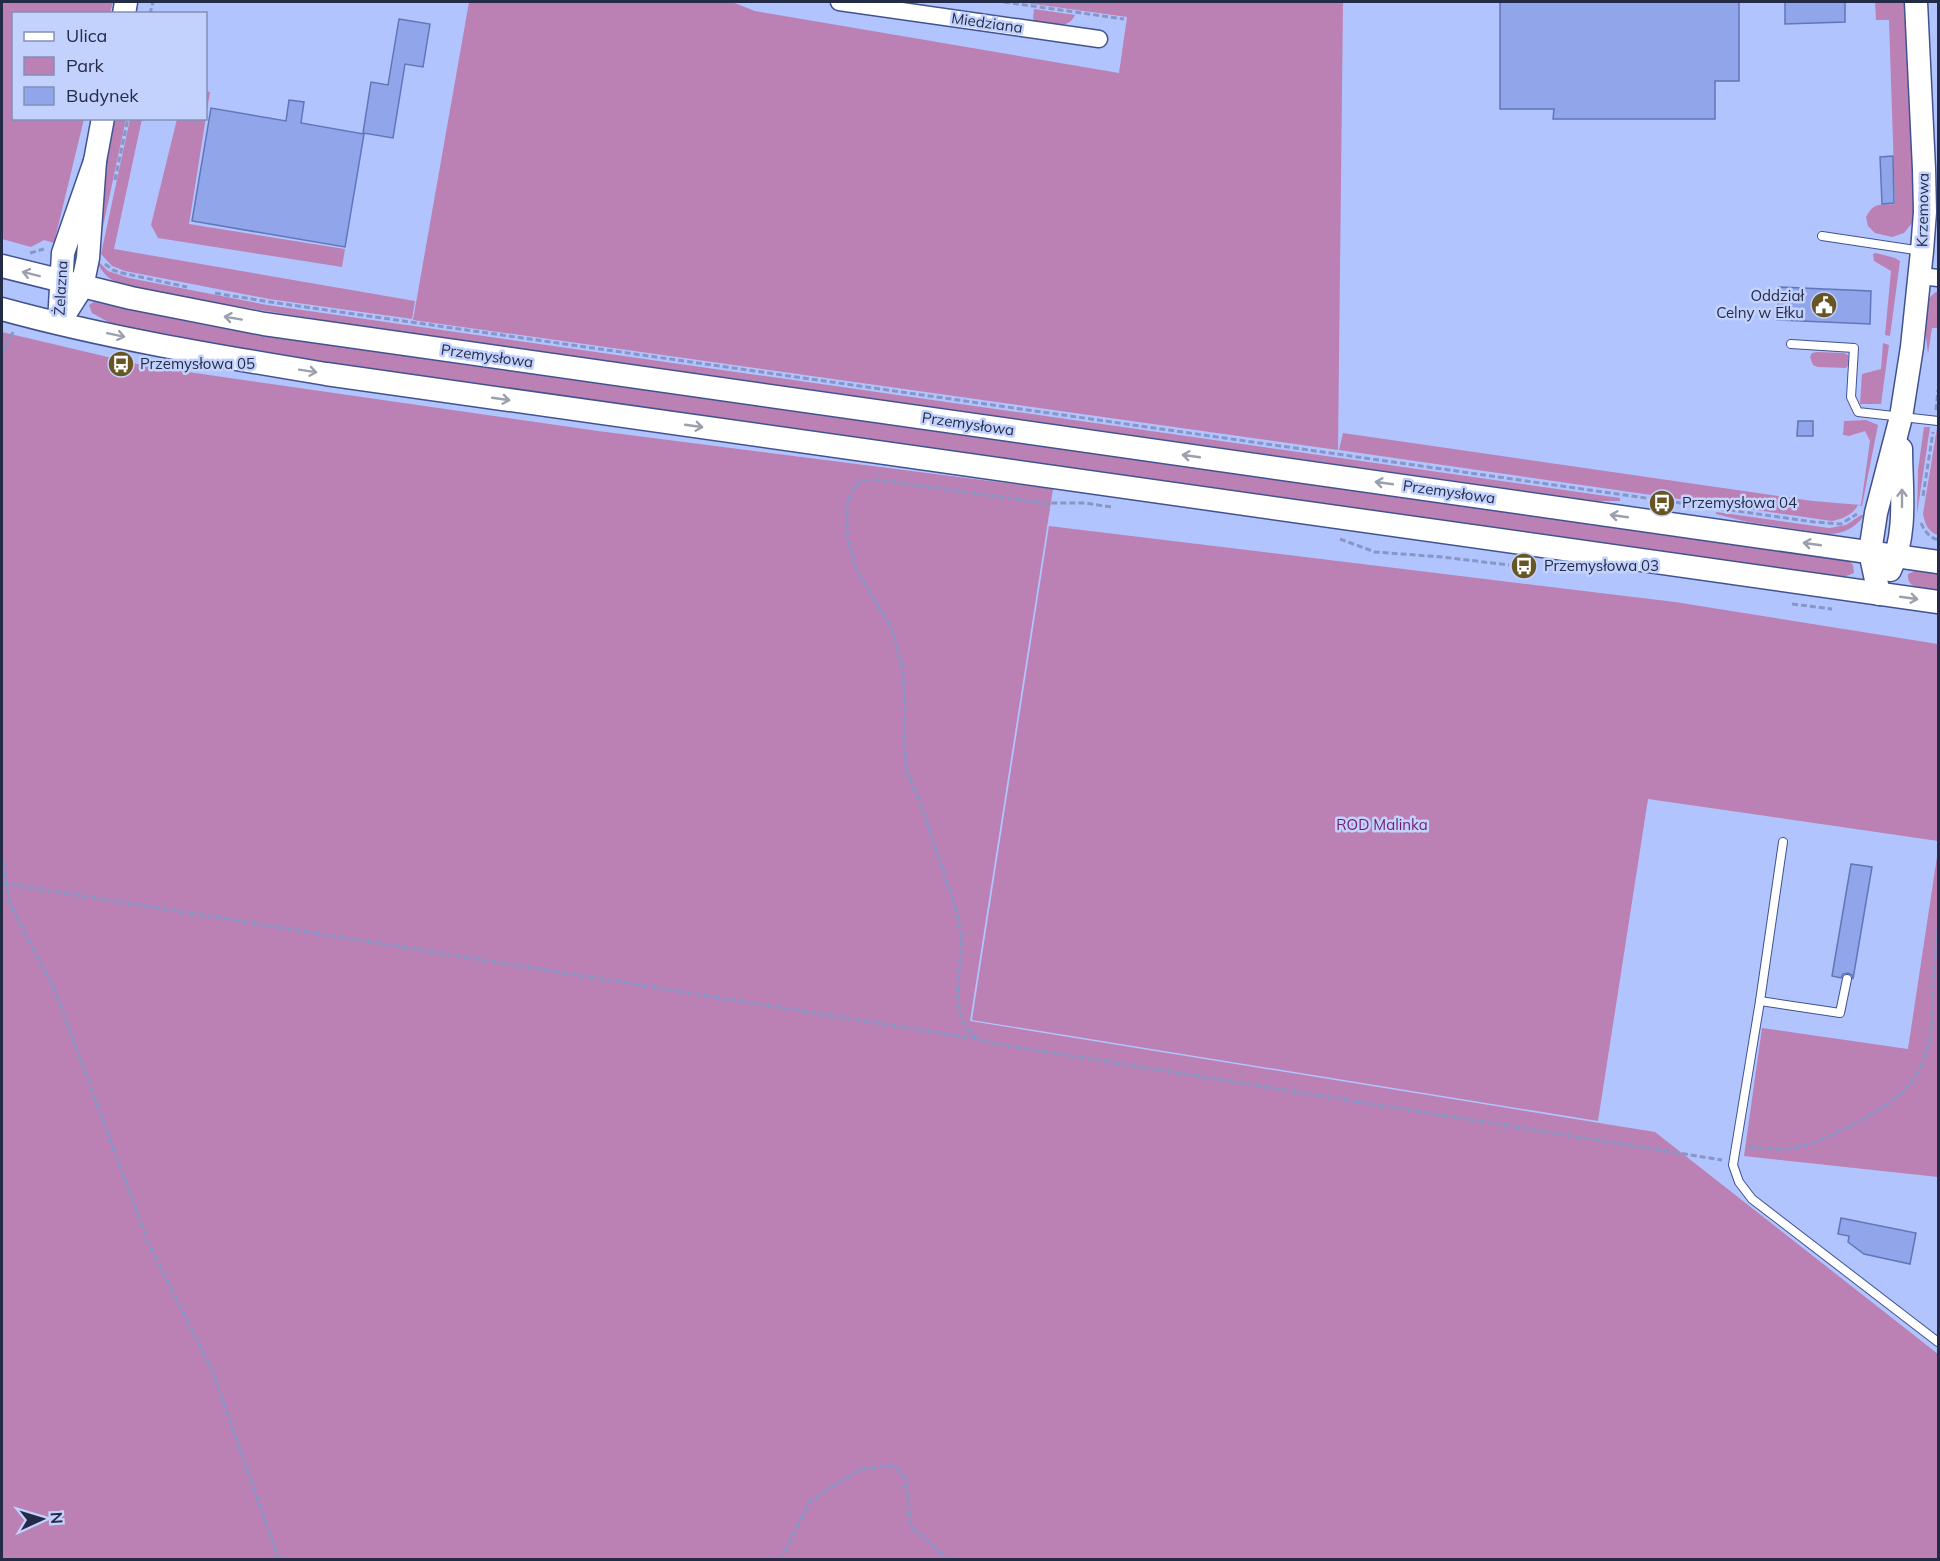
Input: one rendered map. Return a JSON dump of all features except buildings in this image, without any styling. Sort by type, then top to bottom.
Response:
[{"type":"main road","name":"Krzemowa","points":[[1879,594],[1870,552],[1876,513],[1901,417],[1912,347],[1929,277],[1922,251],[1925,212],[1924,169],[1916,2]]},
{"type":"main road","name":"Żelazna","points":[[59,323],[72,284],[88,258],[95,161],[103,120]]},
{"type":"main road","name":"Przemysłowa","points":[[2,266],[188,310],[273,325],[1938,562]]},
{"type":"main road","points":[[10,311],[194,351],[326,374],[1938,602]]},
{"type":"main road","name":"Krzemowa","points":[[1879,594],[1897,556],[1902,517],[1901,417]]},
{"type":"street","name":"Miedziana","points":[[839,2],[1099,39]]},
{"type":"lane","points":[[1822,236],[1922,251]]},
{"type":"lane","points":[[1791,344],[1854,348],[1851,397],[1858,412],[1936,421]]},
{"type":"lane","points":[[1783,842],[1760,1001],[1733,1162],[1739,1182],[1752,1199],[1938,1342]]},
{"type":"lane","points":[[1760,1001],[1840,1013],[1847,979]]},
{"type":"path","points":[[1004,2],[1124,19]]},
{"type":"path","points":[[103,262],[113,270],[122,273],[190,288]]},
{"type":"path","points":[[212,292],[1814,522],[1841,524],[1863,512]]},
{"type":"path","points":[[2,353],[6,350],[10,340],[10,311]]},
{"type":"path","points":[[1923,498],[1936,421],[1938,390]]},
{"type":"path","points":[[978,1039],[967,1029],[961,1017],[957,995],[962,939],[954,903],[919,799],[907,773],[902,667],[892,629],[857,571],[847,535],[847,503],[855,484],[861,481],[878,480],[1045,503],[1085,503],[1120,508]]},
{"type":"path","points":[[1920,519],[1926,532],[1938,540]]},
{"type":"path","points":[[1333,536],[1375,552],[1509,565]]},
{"type":"path","points":[[2,853],[3,883],[10,904],[53,985],[148,1242],[212,1370],[279,1560]]},
{"type":"path","points":[[3,883],[1733,1162]]},
{"type":"path","points":[[1736,1146],[1779,1150],[1799,1147],[1823,1139],[1851,1125],[1885,1106],[1902,1092],[1918,1072],[1927,1052],[1931,1031],[1938,926]]},
{"type":"path","points":[[781,1560],[810,1502],[859,1470],[890,1465],[905,1476],[911,1527],[947,1558]]},
{"type":"green space","points":[[2,2],[113,2],[110,12],[12,12],[12,120],[84,120],[54,243],[44,240],[31,247],[2,239]]},
{"type":"green space","points":[[469,2],[732,2],[755,11],[1119,73],[1127,17],[1019,2],[1343,2],[1338,450],[413,320]]},
{"type":"green space","points":[[1875,2],[1908,2],[1917,178],[1913,222],[1904,233],[1892,237],[1875,233],[1868,226],[1866,217],[1875,207],[1895,204],[1889,20],[1876,20]]},
{"type":"green space","points":[[1034,9],[1075,15],[1068,23],[1052,24],[1034,21]]},
{"type":"green space","points":[[207,91],[210,92],[207,111]]},
{"type":"green space","points":[[115,120],[126,120],[98,250],[103,186]]},
{"type":"green space","points":[[130,120],[142,120],[114,249],[415,301],[412,319],[269,299],[125,271],[112,266],[101,254]]},
{"type":"green space","points":[[177,120],[206,120],[189,224],[345,249],[342,267],[158,238],[151,225]]},
{"type":"green space","points":[[1873,254],[1900,261],[1890,336],[1885,335],[1891,271],[1874,261]]},
{"type":"green space","points":[[97,262],[108,271],[129,278],[267,305],[1620,498],[1620,501],[1596,501],[333,322],[199,300],[123,284],[107,276]]},
{"type":"green space","points":[[1938,291],[1938,328],[1932,328],[1928,354],[1925,310],[1927,302]]},
{"type":"green space","points":[[94,302],[204,325],[327,345],[1848,560],[1853,565],[1854,573],[1844,577],[325,362],[202,342],[112,324],[92,313],[89,305]]},
{"type":"green space","points":[[2,332],[146,366],[598,431],[1053,489],[970,1021],[1655,1132],[1938,1354],[1938,1559],[2,1559]]},
{"type":"green space","points":[[1883,343],[1889,345],[1881,404],[1860,404],[1862,374],[1881,369]]},
{"type":"green space","points":[[1812,353],[1844,353],[1848,355],[1849,364],[1846,368],[1818,367],[1813,365],[1810,357]]},
{"type":"green space","points":[[1866,420],[1878,425],[1862,506],[1858,505],[1847,516],[1832,521],[1339,450],[1343,433],[1813,501],[1861,505],[1870,441],[1865,431],[1849,436],[1843,435],[1844,421]]},
{"type":"green space","points":[[1924,427],[1930,427],[1917,514],[1918,470]]},
{"type":"green space","points":[[1937,428],[1938,535],[1928,527],[1923,514]]},
{"type":"green space","points":[[1716,512],[1829,528],[1846,525],[1864,515],[1849,529],[1829,534],[1748,522],[1716,514]]},
{"type":"green space","name":"ROD Malinka","points":[[1049,526],[1675,602],[1938,644],[1938,841],[1648,799],[1598,1121],[972,1020]]},
{"type":"green space","points":[[1917,570],[1938,573],[1938,590],[1913,586],[1908,579],[1908,574]]},
{"type":"green space","points":[[1938,850],[1938,1177],[1744,1156],[1762,1028],[1908,1049]]},
{"type":"place","name":"Oddział Celny w Ełku","points":[[1824,305]]},
{"type":"place","name":"Przemysłowa 05","points":[[121,364]]},
{"type":"place","name":"Przemysłowa 04","points":[[1662,503]]},
{"type":"place","name":"Przemysłowa 03","points":[[1524,566]]}]
